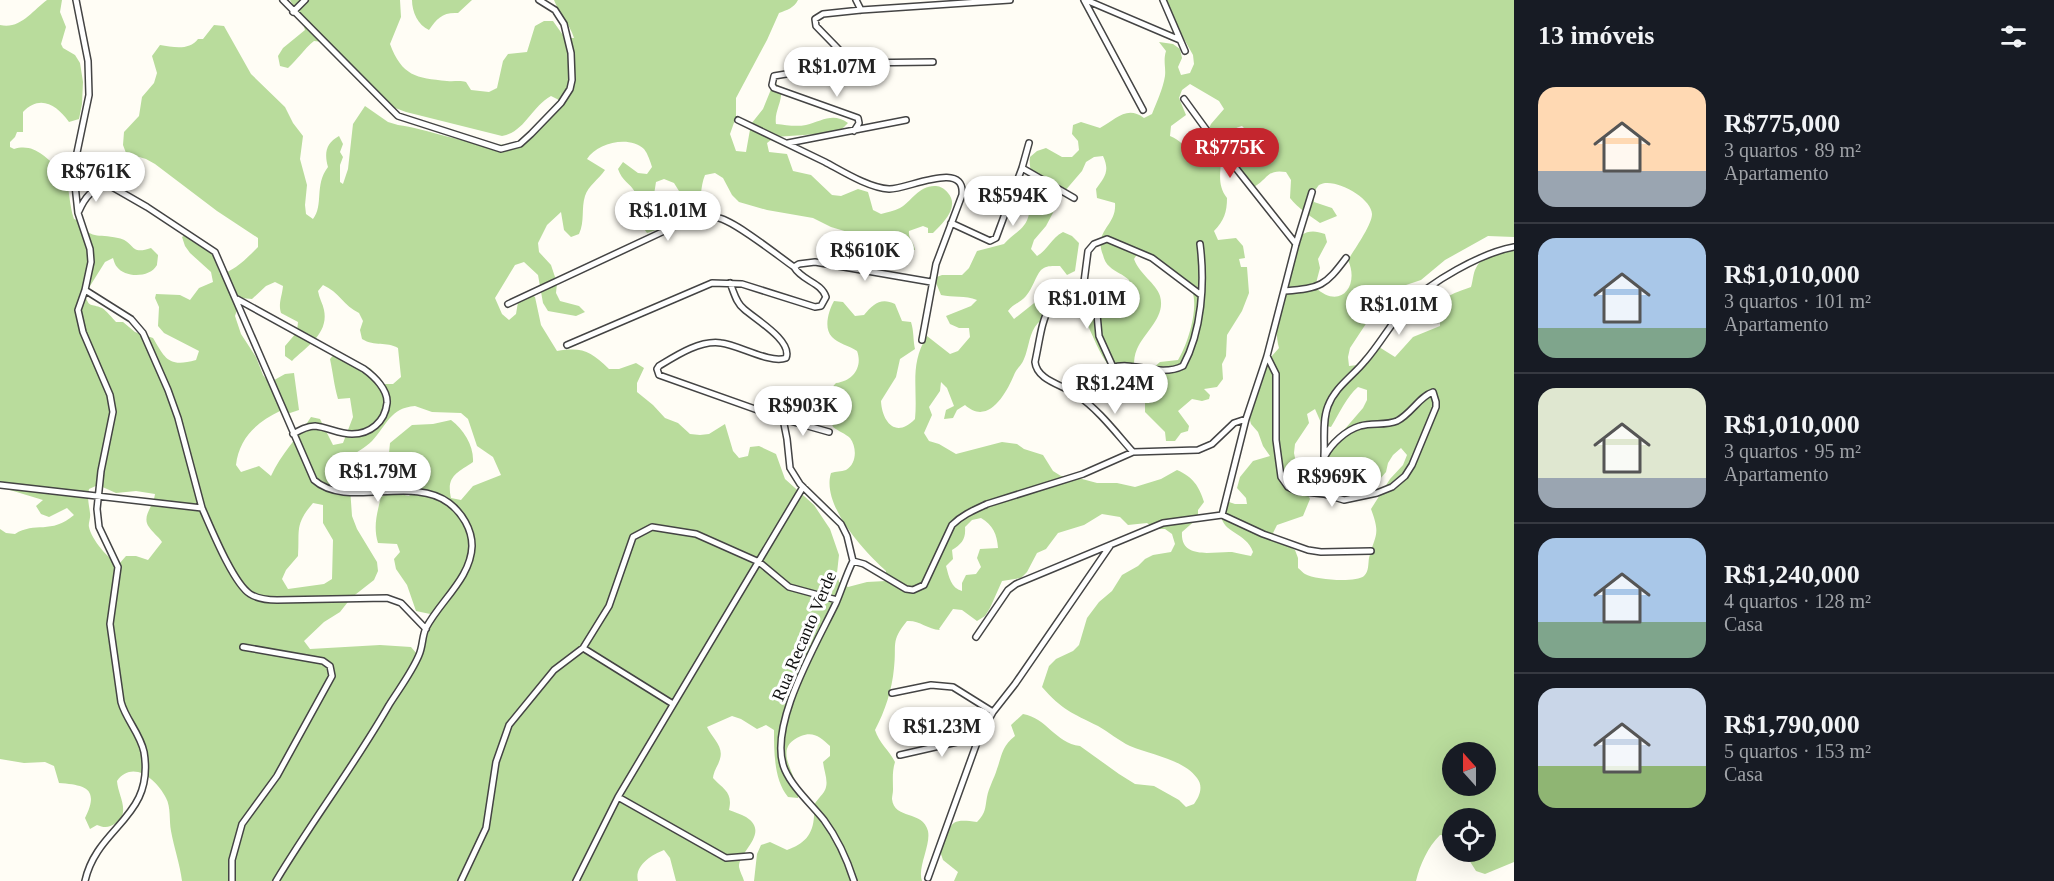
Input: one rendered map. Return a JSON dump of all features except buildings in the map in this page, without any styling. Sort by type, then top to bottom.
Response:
[{"type":"street","points":[[76,0],[88,61],[89,94],[75,162],[75,185],[78,213],[92,262],[79,304],[80,324],[108,387],[113,412],[97,496],[99,527],[118,567],[110,624],[121,702],[124,712],[140,738],[145,764],[140,799],[93,858],[86,881]]},
{"type":"street","points":[[283,0],[398,116],[501,149],[520,144],[561,104],[570,89],[571,53],[564,24],[555,10],[539,0]]},
{"type":"street","points":[[293,12],[305,0]]},
{"type":"street","points":[[856,0],[861,10]]},
{"type":"street","points":[[852,63],[816,26],[815,19],[823,14],[861,10],[1010,0]]},
{"type":"street","points":[[1085,0],[1180,40]]},
{"type":"street","points":[[1085,0],[1143,110]]},
{"type":"street","points":[[1163,0],[1185,51]]},
{"type":"street","points":[[854,130],[859,123],[858,118],[774,88],[773,78],[776,75],[852,63],[933,62]]},
{"type":"street","points":[[1184,99],[1296,244]]},
{"type":"street","points":[[738,120],[880,187],[890,189],[950,177],[959,182],[963,190],[931,282],[922,340]]},
{"type":"street","points":[[788,144],[906,120]]},
{"type":"street","points":[[951,223],[982,238],[994,240],[1022,168],[1029,143]]},
{"type":"street","points":[[75,162],[215,252],[314,480],[326,488],[342,492],[416,492],[441,497],[450,503],[465,521],[472,546],[463,574],[426,629],[419,654],[375,729],[276,881]]},
{"type":"street","points":[[1022,168],[1074,198]]},
{"type":"street","points":[[78,213],[86,197],[98,187],[106,184]]},
{"type":"street","points":[[1222,515],[1246,419],[1267,356],[1312,192]]},
{"type":"street","points":[[508,304],[677,225],[699,218],[718,218],[728,221],[794,267],[822,289],[826,297],[821,306],[815,307],[742,284],[712,283],[567,345]]},
{"type":"street","points":[[1113,367],[1099,336],[1096,303],[1084,282],[1088,251],[1094,244],[1107,239],[1152,258],[1202,295]]},
{"type":"street","points":[[1078,395],[1096,377],[1113,367],[1168,371],[1183,366],[1196,328],[1202,295],[1200,244]]},
{"type":"street","points":[[1324,494],[1325,416],[1328,404],[1340,386],[1370,356],[1407,306],[1438,282],[1464,266],[1514,247]]},
{"type":"street","points":[[1285,291],[1313,288],[1326,282],[1346,258]]},
{"type":"street","points":[[794,267],[815,262],[931,282]]},
{"type":"street","points":[[1084,282],[1060,294],[1052,303],[1043,322],[1035,362],[1037,371],[1078,395],[1108,424],[1133,453]]},
{"type":"street","points":[[730,283],[742,308],[764,324],[786,346],[788,352],[786,358],[776,360],[731,345],[709,343],[665,362],[658,367],[658,373],[661,377],[783,419],[829,432]]},
{"type":"street","points":[[85,290],[131,320],[143,333],[178,418],[202,508],[240,584],[252,595],[264,600],[387,598],[401,603],[426,629]]},
{"type":"street","points":[[236,298],[364,369],[378,382],[386,396],[384,417],[381,422],[369,430],[352,435],[312,426],[293,434]]},
{"type":"street","points":[[1267,356],[1276,374],[1276,441],[1281,477],[1288,487],[1296,490],[1344,500],[1392,487],[1405,476],[1415,459],[1436,407],[1437,402],[1433,392],[1397,421],[1390,424],[1359,426],[1346,433],[1335,442],[1324,458]]},
{"type":"street","points":[[783,419],[790,468],[803,487],[841,525],[847,536],[853,561],[864,564],[906,589],[919,589],[924,585],[947,534],[960,517],[987,504],[1083,474],[1133,453],[1198,450],[1212,444],[1234,423],[1246,419]]},
{"type":"street","points":[[0,485],[202,508]]},
{"type":"street","points":[[576,881],[618,797],[803,487]]},
{"type":"street","points":[[976,637],[1012,586],[1163,523],[1222,515],[1270,537],[1308,550],[1371,551]]},
{"type":"street","points":[[461,881],[486,828],[496,762],[508,724],[554,670],[583,648],[609,606],[633,537],[652,527],[696,534],[759,562],[789,587],[837,600]]},
{"type":"street","points":[[928,878],[979,737],[993,712],[1110,546]]},
{"type":"street","points":[[1088,554],[1095,569]]},
{"type":"street","name":"Rua Recanto Verde","points":[[853,561],[800,676],[782,728],[780,748],[789,777],[825,821],[844,852],[854,881]]},
{"type":"street","points":[[232,881],[232,860],[242,824],[277,776],[332,676],[330,666],[323,661],[243,647]]},
{"type":"street","points":[[583,648],[673,704]]},
{"type":"street","points":[[892,693],[931,685],[953,687],[993,712]]},
{"type":"street","points":[[900,755],[979,737]]},
{"type":"street","points":[[618,797],[726,858],[750,856]]},
{"type":"green space","points":[[47,0],[62,0],[60,12],[66,27],[61,44],[63,48],[75,55],[80,63],[83,82],[82,104],[79,119],[69,122],[59,111],[48,104],[42,103],[29,107],[23,112],[23,132],[17,132],[10,142],[10,147],[33,150],[64,173],[74,219],[86,231],[123,240],[135,249],[151,248],[158,255],[154,269],[137,275],[121,271],[113,258],[105,262],[85,294],[89,304],[102,308],[116,322],[123,322],[135,332],[153,338],[168,360],[179,363],[196,360],[199,351],[164,333],[158,326],[159,307],[155,298],[156,294],[180,295],[190,300],[199,288],[213,282],[211,272],[190,253],[182,237],[190,232],[202,242],[207,242],[220,274],[236,267],[250,255],[258,247],[258,238],[217,211],[155,164],[126,153],[123,145],[124,132],[139,116],[142,97],[154,83],[157,73],[152,56],[160,45],[185,47],[198,39],[203,39],[214,25],[224,26],[251,74],[285,107],[303,136],[300,159],[307,185],[306,214],[313,219],[318,208],[321,181],[328,167],[326,153],[329,145],[339,136],[343,144],[340,152],[343,157],[340,165],[340,182],[343,184],[348,169],[353,124],[365,106],[388,122],[398,125],[474,143],[504,145],[517,142],[527,136],[559,100],[551,96],[538,106],[517,130],[502,136],[406,112],[387,105],[323,42],[314,41],[288,68],[280,66],[278,56],[283,48],[305,30],[290,0],[400,0],[401,17],[390,44],[405,69],[419,76],[436,80],[463,81],[471,90],[489,92],[497,88],[503,61],[508,54],[527,52],[535,26],[544,21],[553,21],[565,38],[574,38],[554,0],[798,0],[792,7],[779,13],[736,98],[736,117],[730,134],[736,151],[746,152],[751,124],[763,109],[774,82],[781,88],[776,124],[802,126],[827,118],[837,118],[848,123],[841,130],[832,133],[775,137],[767,143],[769,152],[787,154],[793,171],[811,175],[832,195],[841,196],[858,189],[868,192],[873,210],[881,214],[900,208],[925,188],[941,187],[948,193],[952,204],[949,214],[933,233],[928,233],[928,228],[923,226],[909,231],[915,250],[905,249],[831,227],[813,218],[767,210],[739,202],[732,195],[723,178],[715,173],[705,175],[697,211],[688,213],[676,200],[679,191],[674,183],[664,179],[656,182],[653,201],[658,221],[656,230],[647,233],[642,226],[641,209],[637,196],[618,169],[623,162],[638,173],[647,174],[652,167],[650,160],[644,149],[638,145],[630,142],[614,143],[598,149],[587,159],[605,170],[585,196],[579,234],[571,237],[564,230],[561,212],[547,225],[538,243],[539,252],[551,265],[557,283],[556,293],[560,301],[579,306],[585,312],[576,316],[548,311],[543,303],[538,275],[524,262],[515,265],[495,298],[502,314],[509,320],[516,314],[519,296],[527,292],[535,297],[541,325],[557,351],[586,352],[609,369],[619,369],[636,363],[644,368],[637,383],[637,392],[665,418],[678,423],[690,434],[709,434],[725,424],[733,451],[739,458],[748,456],[750,447],[759,446],[776,454],[785,479],[814,505],[830,529],[839,555],[837,573],[839,582],[848,587],[867,582],[886,581],[886,571],[846,527],[832,499],[831,473],[844,471],[850,467],[854,460],[855,450],[850,438],[833,427],[828,410],[828,398],[836,383],[852,376],[859,362],[857,351],[837,341],[829,333],[828,319],[834,301],[843,302],[855,316],[864,315],[878,303],[890,302],[895,304],[902,321],[911,322],[915,349],[900,359],[896,377],[881,401],[884,415],[891,425],[902,428],[908,425],[915,419],[916,367],[921,347],[927,336],[950,354],[958,351],[970,337],[969,328],[959,328],[950,324],[946,316],[971,306],[977,300],[941,295],[934,278],[942,275],[962,275],[969,268],[977,251],[1004,244],[1022,228],[1029,214],[1022,201],[1027,194],[1032,192],[1033,188],[1030,157],[1046,148],[1062,157],[1072,157],[1079,150],[1078,141],[1072,134],[1073,125],[1081,122],[1100,128],[1116,117],[1127,113],[1138,114],[1144,118],[1152,114],[1165,76],[1166,51],[1159,42],[1173,44],[1180,49],[1182,58],[1178,67],[1181,75],[1190,73],[1194,64],[1193,55],[1174,21],[1166,0],[1514,0],[1514,237],[1488,236],[1445,260],[1421,280],[1403,286],[1387,296],[1350,348],[1348,357],[1349,366],[1358,365],[1370,351],[1379,347],[1395,357],[1413,337],[1440,326],[1441,309],[1445,299],[1471,287],[1475,270],[1483,260],[1498,252],[1514,249],[1514,862],[1485,874],[1476,871],[1470,862],[1496,862],[1496,808],[1442,808],[1442,835],[1425,856],[1416,881],[954,881],[958,872],[943,860],[937,842],[954,823],[977,822],[982,816],[1003,751],[1007,743],[1015,736],[1011,725],[1023,714],[1039,720],[1064,740],[1080,746],[1135,784],[1154,786],[1179,800],[1186,807],[1194,804],[1199,795],[1199,781],[1184,766],[1126,744],[1068,710],[1042,687],[1049,666],[1079,645],[1087,618],[1099,602],[1112,591],[1122,575],[1153,555],[1171,552],[1175,544],[1172,534],[1165,529],[1155,529],[1147,523],[1128,525],[1120,517],[1102,514],[1084,525],[1058,533],[1046,549],[1037,553],[1027,572],[1021,578],[1002,581],[985,616],[977,621],[962,610],[953,609],[940,630],[907,621],[898,634],[890,692],[875,730],[895,762],[892,799],[894,806],[903,813],[921,820],[928,831],[928,843],[921,870],[922,881],[754,881],[757,854],[761,845],[770,842],[787,850],[803,842],[810,834],[814,806],[826,787],[823,762],[830,756],[830,746],[810,734],[792,741],[787,748],[787,755],[798,798],[788,797],[777,774],[774,730],[766,725],[757,729],[732,716],[707,727],[717,742],[721,754],[713,778],[729,795],[729,810],[746,817],[753,823],[755,829],[755,836],[740,861],[739,867],[744,881],[676,881],[670,858],[664,850],[649,858],[641,866],[637,876],[638,881],[182,881],[171,831],[168,802],[151,779],[137,772],[123,775],[117,781],[123,809],[120,819],[111,826],[97,825],[90,829],[85,818],[91,800],[87,790],[76,785],[59,783],[54,766],[45,762],[24,763],[0,759],[0,529],[6,533],[15,534],[29,528],[58,525],[74,515],[67,508],[49,517],[41,514],[36,506],[43,500],[0,487],[0,25],[14,25]],"holes":[[[1190,84],[1219,101],[1224,109],[1211,124],[1207,133],[1209,142],[1242,126],[1251,137],[1251,150],[1240,156],[1234,169],[1245,184],[1254,187],[1271,173],[1286,172],[1291,180],[1290,198],[1320,223],[1337,216],[1332,208],[1314,202],[1313,193],[1319,185],[1333,183],[1359,195],[1366,201],[1372,214],[1366,231],[1348,260],[1351,279],[1349,286],[1340,296],[1332,297],[1315,287],[1320,268],[1318,259],[1327,242],[1325,234],[1314,231],[1306,233],[1291,244],[1292,250],[1278,312],[1279,348],[1271,357],[1261,378],[1249,417],[1270,456],[1253,461],[1240,477],[1237,488],[1246,498],[1247,504],[1226,501],[1222,511],[1225,525],[1249,544],[1253,552],[1251,556],[1232,552],[1192,551],[1186,547],[1182,532],[1198,518],[1198,510],[1204,502],[1195,483],[1177,470],[1161,479],[1135,487],[1117,483],[1097,483],[1071,476],[1061,476],[1053,471],[1043,455],[1024,449],[1017,444],[1002,442],[956,454],[929,441],[924,433],[932,415],[929,407],[940,391],[941,382],[947,388],[954,406],[946,410],[944,419],[953,418],[957,410],[965,405],[973,411],[981,412],[995,405],[1023,361],[1035,327],[1042,320],[1055,316],[1070,297],[1079,308],[1110,368],[1133,385],[1135,353],[1154,324],[1161,304],[1158,291],[1134,259],[1139,251],[1192,290],[1193,316],[1185,345],[1178,360],[1160,362],[1152,369],[1157,387],[1145,402],[1145,412],[1165,432],[1166,441],[1175,441],[1181,433],[1188,431],[1189,426],[1178,411],[1192,399],[1202,401],[1209,399],[1210,395],[1204,389],[1217,387],[1223,379],[1222,364],[1226,356],[1227,335],[1242,311],[1249,293],[1247,267],[1241,267],[1239,259],[1245,258],[1243,246],[1236,238],[1218,240],[1214,231],[1223,220],[1227,203],[1220,181],[1221,162],[1216,154],[1188,156],[1182,144],[1170,136],[1171,126],[1186,115],[1179,98],[1182,90]],[[1103,156],[1106,166],[1106,174],[1096,189],[1097,198],[1115,203],[1115,211],[1103,234],[1101,247],[1106,263],[1129,280],[1130,289],[1122,295],[1116,288],[1088,281],[1043,296],[1014,319],[1008,311],[1026,296],[1043,268],[1060,266],[1067,275],[1075,271],[1079,243],[1072,236],[1063,232],[1037,256],[1031,249],[1034,240],[1046,226],[1064,192],[1082,171],[1086,162],[1094,157]],[[275,282],[283,286],[281,313],[298,322],[297,332],[285,346],[285,356],[292,361],[315,339],[323,326],[324,310],[318,291],[323,285],[359,313],[363,321],[360,330],[362,339],[398,348],[401,377],[393,384],[384,384],[370,368],[360,366],[336,352],[330,359],[338,399],[350,398],[353,417],[343,443],[333,445],[320,419],[311,417],[271,476],[259,466],[241,472],[236,465],[245,439],[257,426],[280,411],[290,413],[299,410],[294,373],[285,374],[269,383],[241,334],[235,316],[241,298],[252,299],[266,286]],[[1358,387],[1367,390],[1367,400],[1363,408],[1325,452],[1331,488],[1339,493],[1373,487],[1386,472],[1393,455],[1401,448],[1407,455],[1403,465],[1390,479],[1371,509],[1376,525],[1376,535],[1366,574],[1353,579],[1317,578],[1305,574],[1298,568],[1295,550],[1278,541],[1273,533],[1277,525],[1303,516],[1310,499],[1301,487],[1294,453],[1295,444],[1309,423],[1307,414],[1315,409],[1322,425],[1331,427],[1350,395]],[[415,406],[432,412],[461,413],[468,419],[477,446],[493,457],[501,475],[473,486],[461,500],[451,498],[450,485],[454,476],[473,462],[472,450],[467,439],[451,420],[412,425],[390,443],[389,453],[400,479],[415,489],[409,496],[390,492],[381,497],[376,526],[378,543],[397,544],[400,552],[394,559],[396,569],[407,585],[416,611],[435,615],[417,654],[411,647],[380,645],[310,649],[304,641],[374,580],[378,571],[377,562],[357,529],[352,516],[348,459],[372,441],[394,414],[407,407]],[[98,485],[116,493],[136,491],[155,494],[146,519],[150,529],[162,542],[148,560],[126,556],[119,564],[101,548],[90,532],[89,489]],[[313,503],[323,505],[323,523],[333,540],[332,579],[324,584],[288,589],[282,579],[286,570],[298,556],[299,528]],[[981,518],[994,530],[998,548],[980,549],[977,558],[981,567],[976,574],[966,575],[962,583],[962,591],[953,585],[946,566],[953,559],[952,550],[963,541],[965,527],[972,520]]]},
{"type":"green space","points":[[412,0],[472,0],[458,13],[441,17],[429,30],[416,18]]}]
